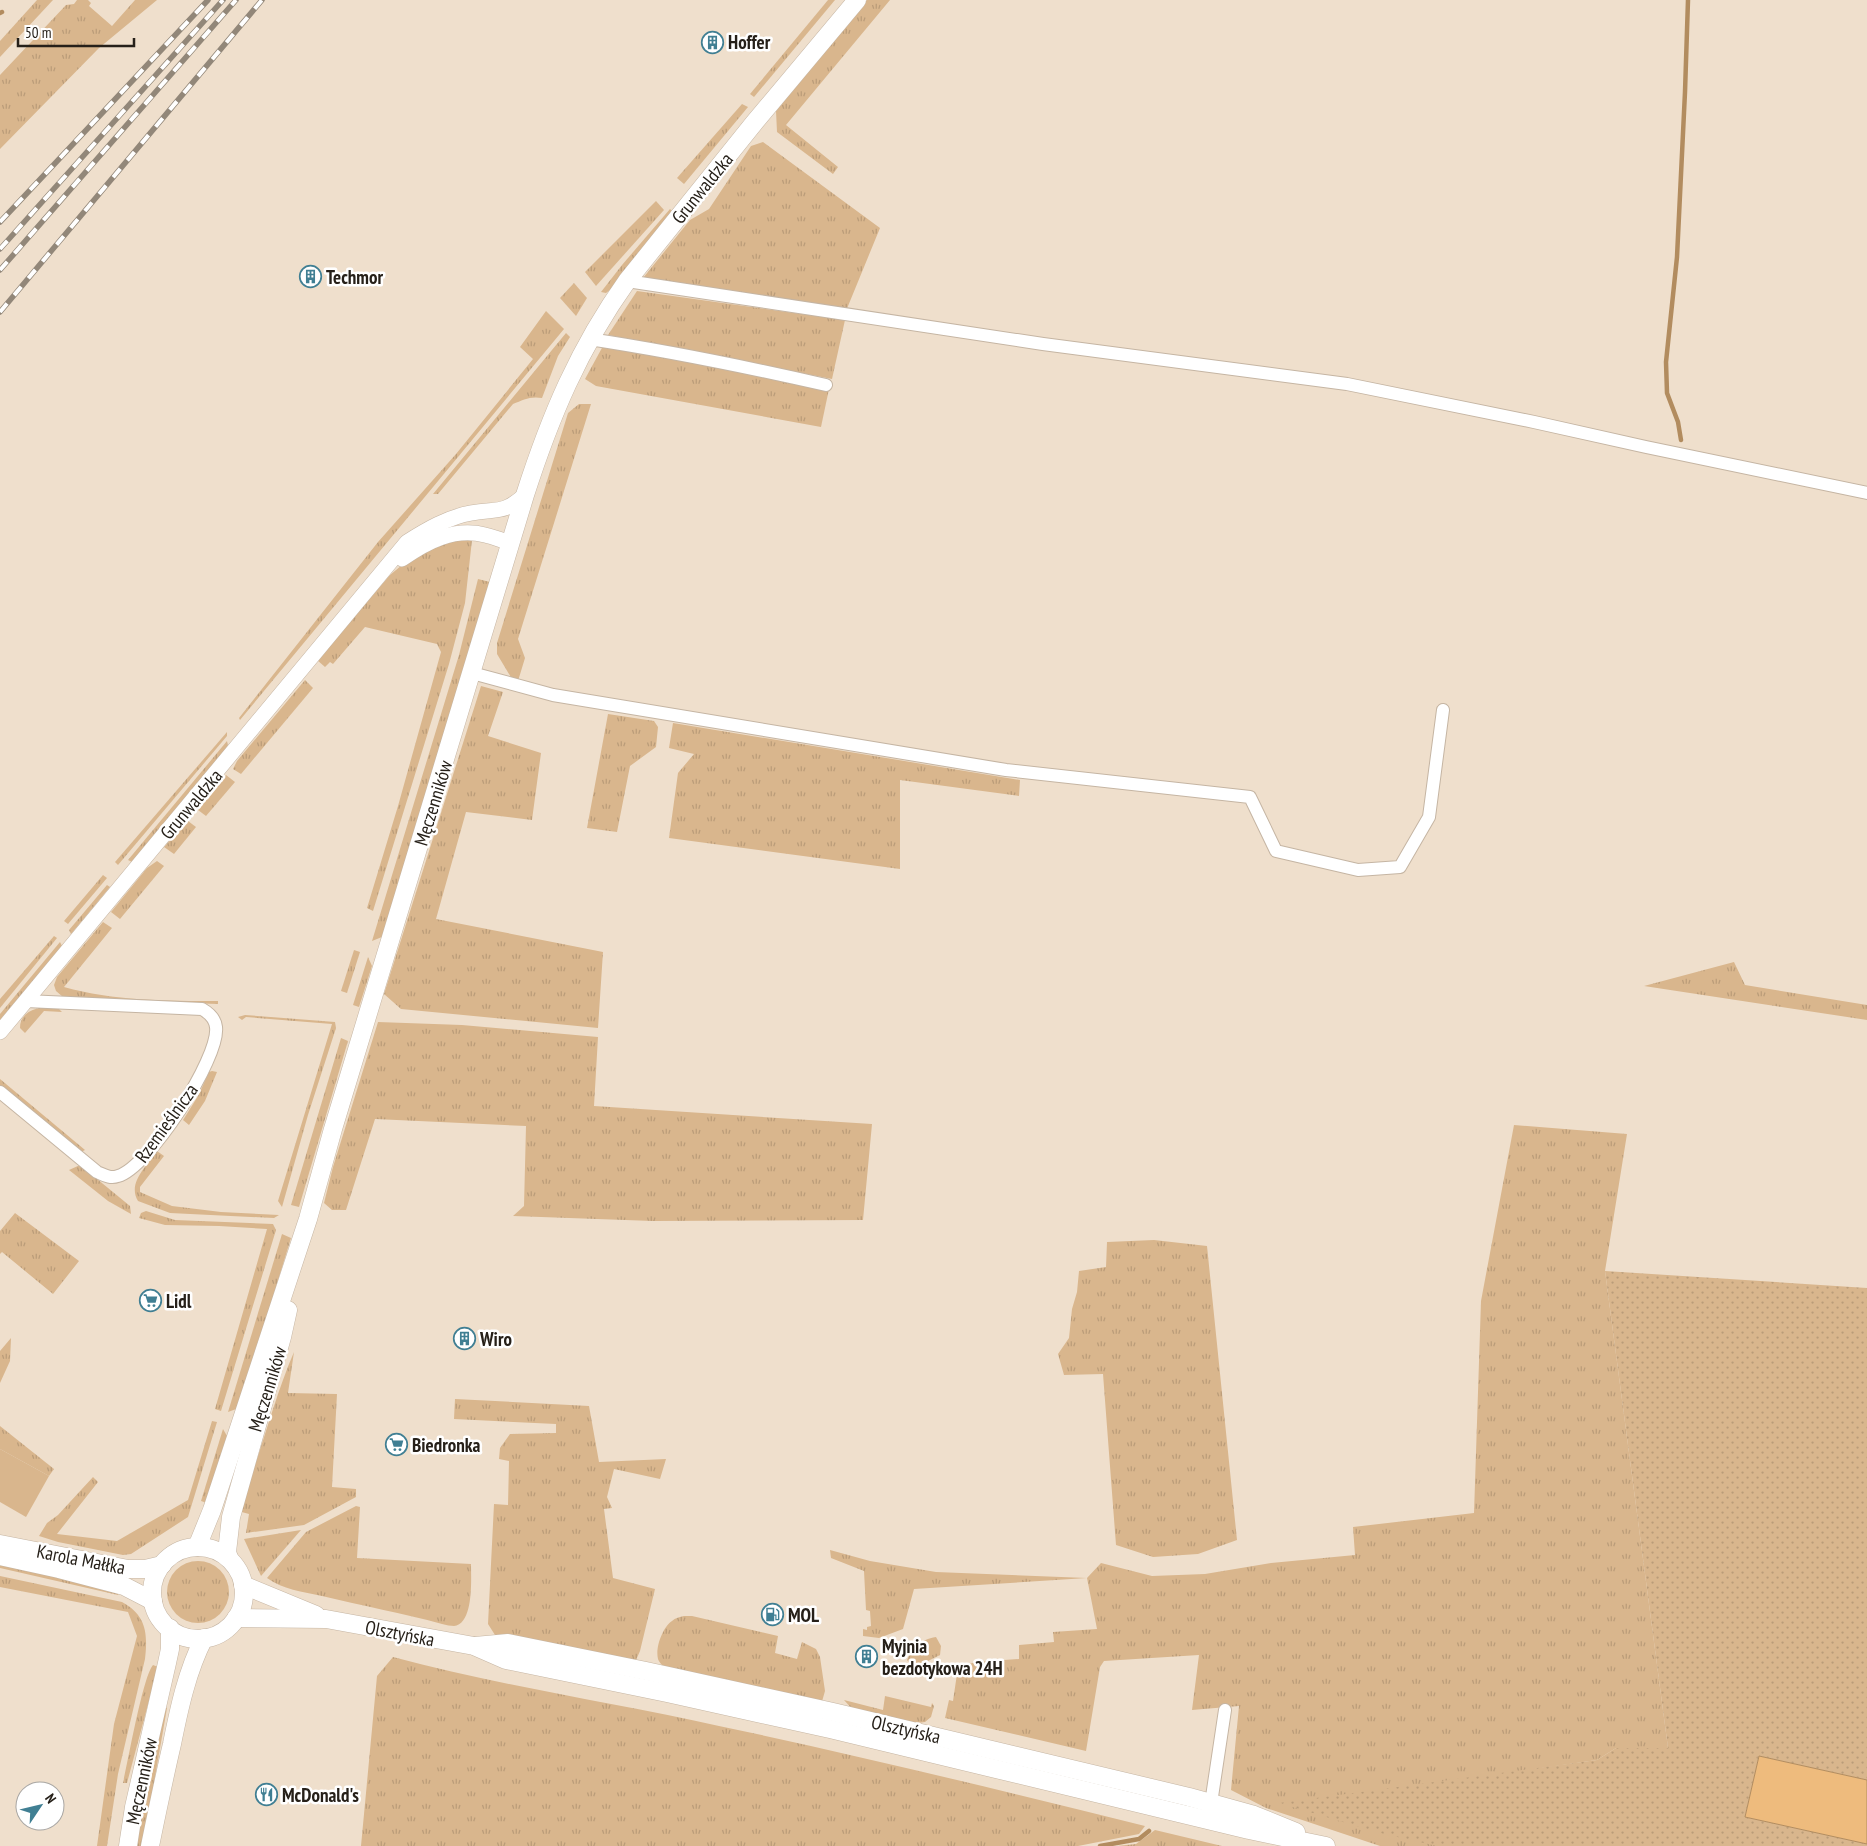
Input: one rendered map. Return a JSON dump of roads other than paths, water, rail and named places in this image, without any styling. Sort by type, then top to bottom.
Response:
[{"type":"main road","name":"Grunwaldzka","points":[[564,389],[589,339],[627,281],[754,123],[857,0]]},
{"type":"main road","name":"Męczenników","points":[[197,1547],[212,1510],[308,1219],[333,1129],[525,495],[548,427],[564,389]]},
{"type":"main road","name":"Męczenników","points":[[229,1558],[227,1552],[231,1517],[282,1337],[308,1219]]},
{"type":"main road","name":"Karola Małłka","points":[[0,1544],[128,1569],[145,1569],[162,1565]]},
{"type":"main road","points":[[197,1547],[214,1550],[229,1558],[238,1570],[243,1585],[243,1602],[236,1618],[222,1632],[204,1638],[186,1636],[170,1628],[159,1616],[153,1600],[154,1582],[162,1565],[181,1550],[197,1547]]},
{"type":"main road","name":"Karola Małłka","points":[[0,1556],[124,1586],[153,1600]]},
{"type":"main road","name":"Olsztyńska","points":[[243,1585],[326,1619]]},
{"type":"main road","name":"Olsztyńska","points":[[236,1618],[326,1619],[474,1646],[506,1660],[1210,1811],[1326,1846]]},
{"type":"main road","name":"Męczenników","points":[[128,1846],[134,1806],[170,1649],[170,1628]]},
{"type":"main road","name":"Męczenników","points":[[150,1846],[176,1723],[190,1668],[204,1638]]},
{"type":"main road","name":"Olsztyńska","points":[[1210,1811],[1254,1815],[1331,1846]]},
{"type":"street","points":[[627,281],[1043,344],[1347,384],[1867,493]]},
{"type":"street","points":[[589,339],[658,349],[736,364],[826,385]]},
{"type":"street","name":"Grunwaldzka","points":[[0,1032],[407,542],[426,530],[471,513],[507,509],[525,495]]},
{"type":"street","name":"Grunwaldzka","points":[[381,575],[417,548],[434,539],[462,534],[484,534],[511,544]]},
{"type":"street","points":[[472,673],[553,695],[1006,770],[1250,797],[1276,851],[1358,870],[1400,867],[1429,817],[1443,710]]},
{"type":"street","name":"Rzemieślnicza","points":[[0,1092],[97,1172],[117,1177],[137,1165],[178,1112],[196,1083],[214,1041],[215,1022],[208,1012],[202,1009],[26,1001]]},
{"type":"street","points":[[1210,1811],[1225,1710]]},
{"type":"waterway","points":[[1681,440],[1678,422],[1667,393],[1666,362],[1677,257],[1688,0]]},
{"type":"waterway","points":[[1100,1846],[1139,1839],[1149,1831]]},
{"type":"railway","points":[[0,222],[208,0]]},
{"type":"railway","points":[[0,249],[223,0]]},
{"type":"railway","points":[[0,270],[236,0]]},
{"type":"railway","points":[[0,312],[262,0]]},
{"type":"place","name":"Hoffer","points":[[712,42]]},
{"type":"place","name":"Techmor","points":[[310,277]]},
{"type":"place","name":"Lidl","points":[[150,1301]]},
{"type":"place","name":"Wiro","points":[[464,1339]]},
{"type":"place","name":"Biedronka","points":[[396,1445]]},
{"type":"place","name":"MOL","points":[[772,1615]]},
{"type":"place","name":"Myjnia bezdotykowa 24H","points":[[866,1657]]},
{"type":"place","name":"McDonald's","points":[[266,1795]]}]
